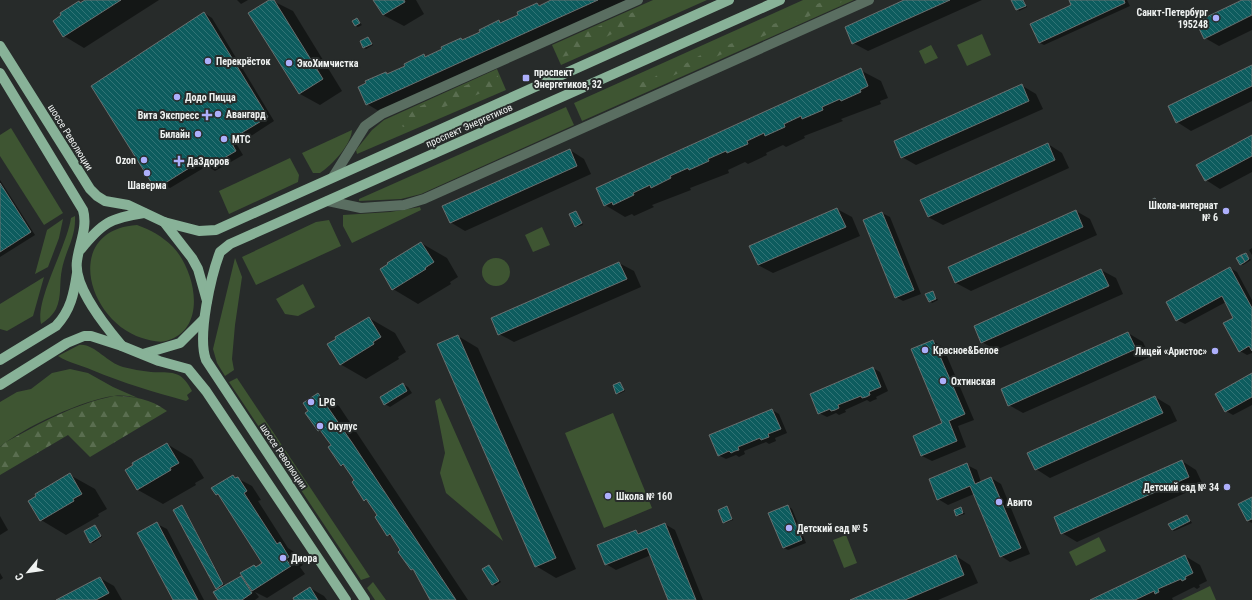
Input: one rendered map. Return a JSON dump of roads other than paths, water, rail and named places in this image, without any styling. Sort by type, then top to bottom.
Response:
[{"type":"main road","name":"проспект Энергетиков","points":[[164,222],[199,231],[216,230],[729,0]]},
{"type":"main road","name":"проспект Энергетиков","points":[[208,305],[213,276],[220,252],[230,244],[780,0]]},
{"type":"main road","name":"шоссе Революции","points":[[0,46],[93,193],[105,201],[128,205],[164,222],[192,258],[198,269],[208,305],[204,319],[204,352],[206,360],[365,600]]},
{"type":"main road","points":[[0,73],[83,210],[84,223],[77,261],[77,273],[73,297],[69,310],[56,326],[0,360]]},
{"type":"main road","points":[[80,251],[102,226],[126,216],[144,213]]},
{"type":"main road","points":[[77,273],[99,318],[122,346]]},
{"type":"main road","name":"шоссе Революции","points":[[143,354],[180,343],[204,319]]},
{"type":"main road","points":[[0,385],[67,344],[84,336],[97,337],[159,361],[188,369],[195,376],[346,600]]},
{"type":"street","points":[[333,177],[365,126],[382,114],[638,0]]},
{"type":"street","points":[[328,201],[361,208],[404,205],[424,199],[869,0]]},
{"type":"place","name":"Санкт-Петербург 195248","points":[[1216,18]]},
{"type":"place","name":"Перекрёсток","points":[[208,61]]},
{"type":"place","name":"ЭкоХимчистка","points":[[289,63]]},
{"type":"place","name":"проспект Энергетиков, 32","points":[[526,78]]},
{"type":"place","name":"Додо Пицца","points":[[177,97]]},
{"type":"place","name":"Авангард","points":[[218,114]]},
{"type":"place","name":"Вита Экспресс","points":[[207,115]]},
{"type":"place","name":"Билайн","points":[[198,134]]},
{"type":"place","name":"МТС","points":[[224,139]]},
{"type":"place","name":"Ozon","points":[[144,160]]},
{"type":"place","name":"ДаЗдоров","points":[[179,161]]},
{"type":"place","name":"Шаверма","points":[[147,173]]},
{"type":"place","name":"Школа-интернат № 6","points":[[1226,211]]},
{"type":"place","name":"Красное&Белое","points":[[925,350]]},
{"type":"place","name":"Лицей «Аристос»","points":[[1215,351]]},
{"type":"place","name":"Охтинская","points":[[943,381]]},
{"type":"place","name":"LPG","points":[[311,402]]},
{"type":"place","name":"Окулус","points":[[320,426]]},
{"type":"place","name":"Детский сад № 34","points":[[1227,487]]},
{"type":"place","name":"Школа № 160","points":[[608,496]]},
{"type":"place","name":"Авито","points":[[999,502]]},
{"type":"place","name":"Детский сад № 5","points":[[789,528]]},
{"type":"place","name":"Диора","points":[[283,558]]}]
